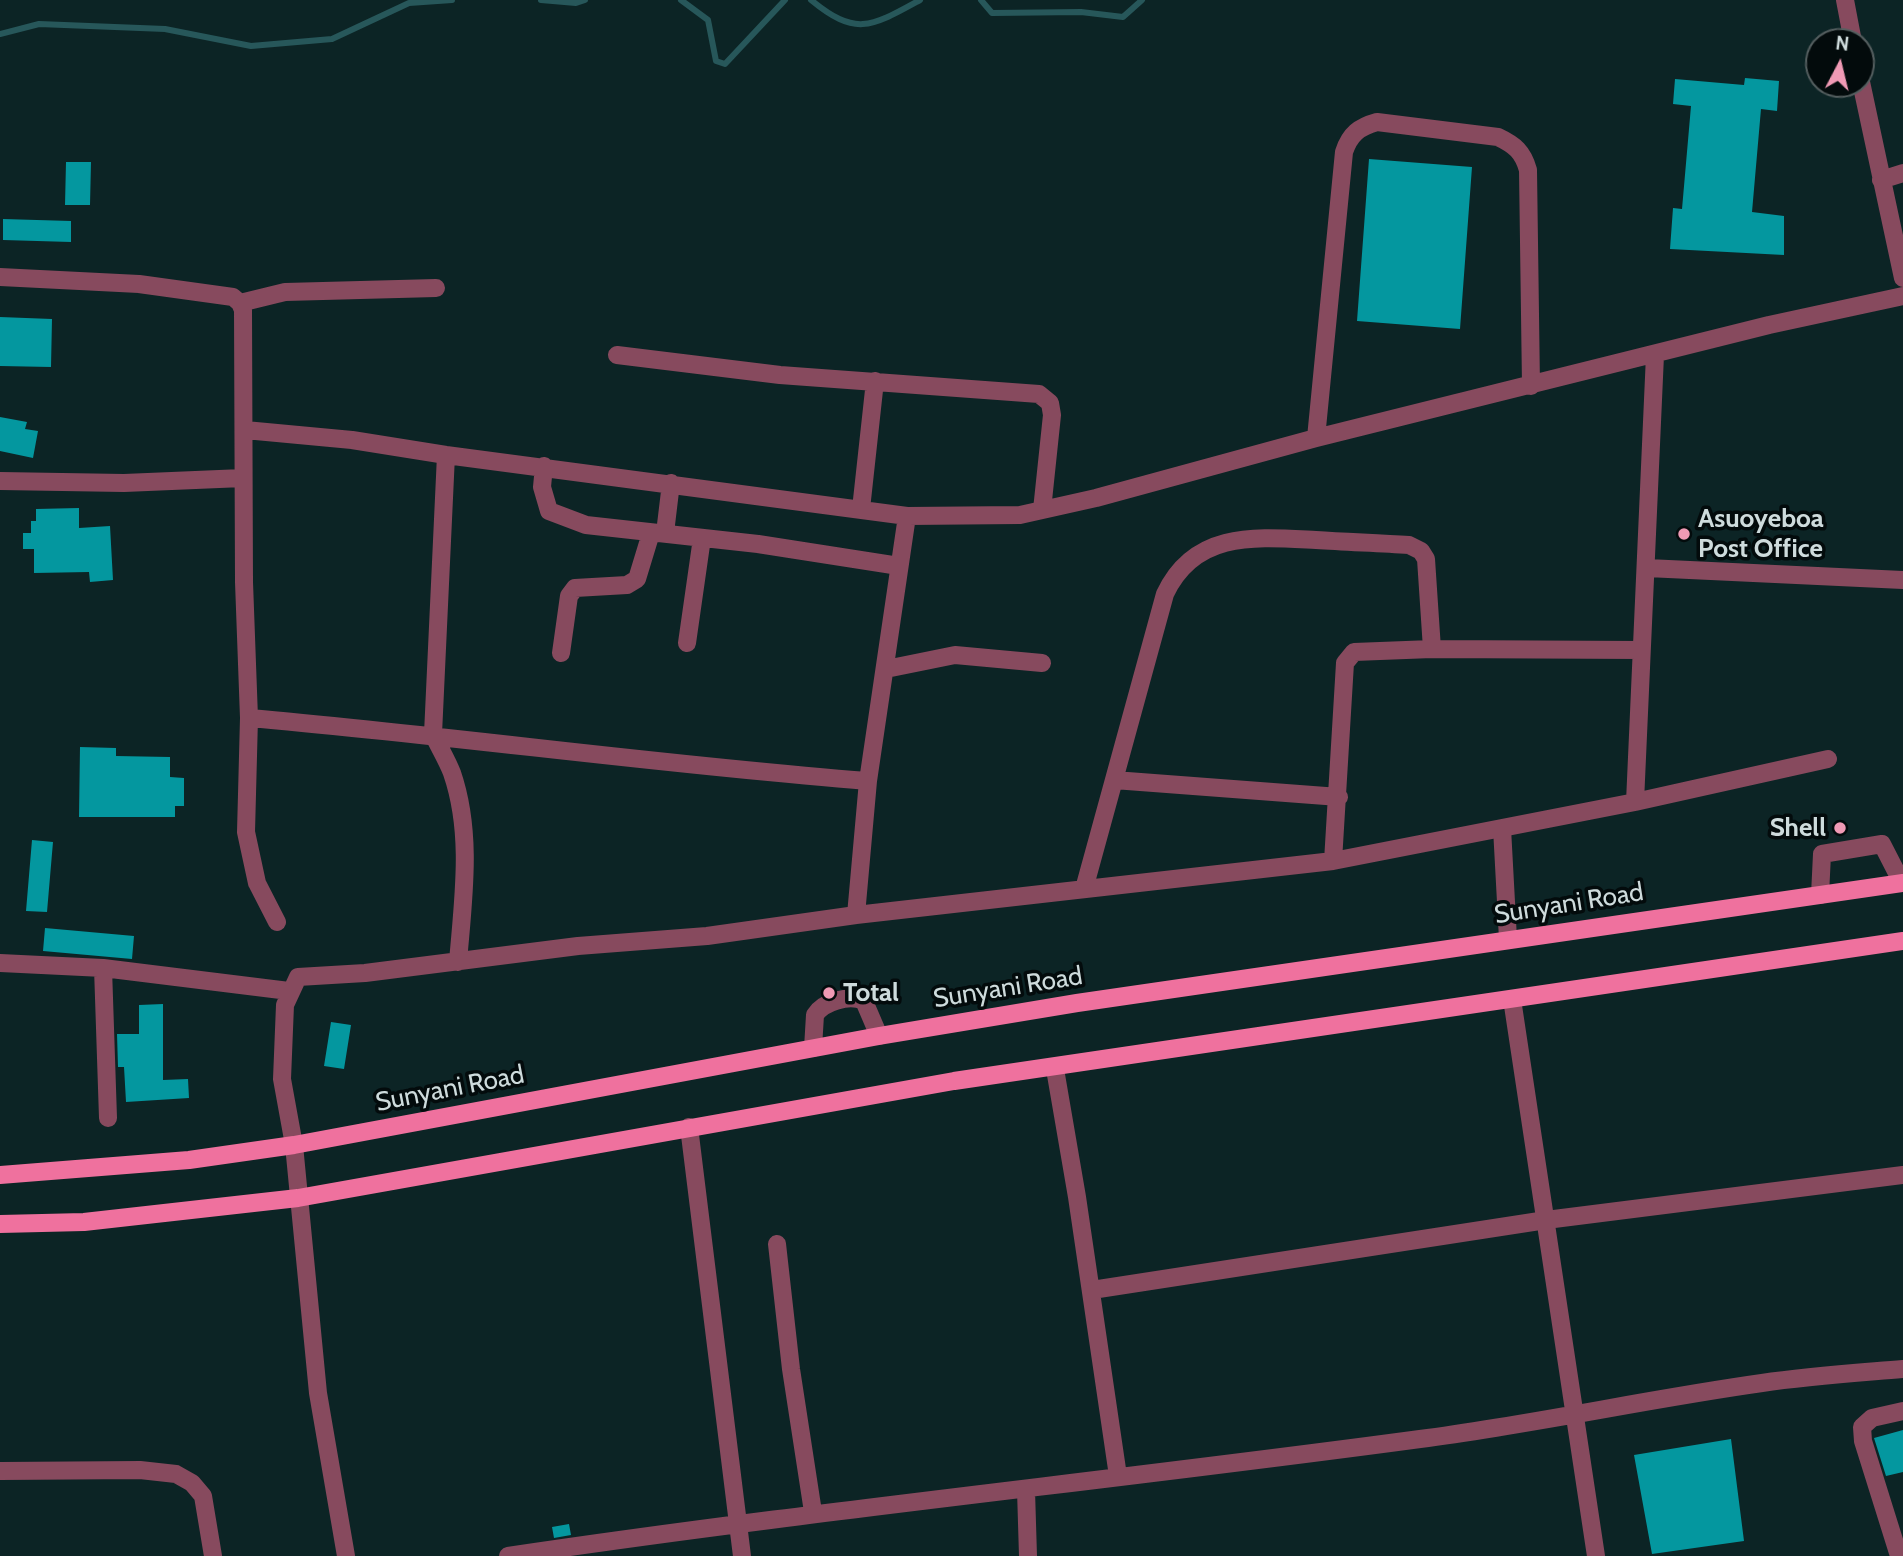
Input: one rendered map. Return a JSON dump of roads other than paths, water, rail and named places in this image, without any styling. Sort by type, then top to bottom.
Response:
[{"type":"main road","name":"Sunyani Road","points":[[0,1175],[189,1160],[294,1145],[879,1036],[1507,939],[1903,883]]},
{"type":"main road","points":[[0,1224],[84,1222],[298,1198],[954,1081],[1055,1069],[1903,941]]},
{"type":"street","points":[[1845,0],[1850,28]]},
{"type":"street","points":[[1864,98],[1903,278]]},
{"type":"street","points":[[1316,438],[1344,152],[1349,138],[1361,127],[1377,122],[1498,137],[1513,144],[1524,156],[1528,170],[1531,386]]},
{"type":"street","points":[[1881,180],[1903,173]]},
{"type":"street","points":[[0,277],[139,284],[233,298],[240,303],[285,292],[436,288]]},
{"type":"street","points":[[245,430],[352,440],[446,455],[671,482],[907,516],[1020,515],[1769,325],[1903,296]]},
{"type":"street","points":[[240,303],[245,430],[243,478],[249,718],[246,832],[257,883],[277,922]]},
{"type":"street","points":[[617,355],[780,375],[1040,394],[1050,403],[1052,415],[1042,510]]},
{"type":"street","points":[[1635,802],[1655,355]]},
{"type":"street","points":[[861,509],[875,380]]},
{"type":"street","points":[[446,455],[433,734],[452,772],[461,811],[466,876],[458,962]]},
{"type":"street","points":[[544,466],[542,487],[549,511],[586,525],[702,538],[899,566]]},
{"type":"street","points":[[0,481],[124,483],[243,478]]},
{"type":"street","points":[[561,653],[569,596],[575,588],[627,585],[637,579],[658,533],[671,482]]},
{"type":"street","points":[[856,915],[868,781],[907,516]]},
{"type":"street","points":[[1084,889],[1165,594],[1182,566],[1216,545],[1254,537],[1409,545],[1421,551],[1426,559],[1432,649]]},
{"type":"street","points":[[687,643],[702,538]]},
{"type":"street","points":[[1647,568],[1903,580]]},
{"type":"street","points":[[1333,861],[1339,797],[1345,663],[1354,652],[1432,649],[1641,650]]},
{"type":"street","points":[[886,669],[955,656],[1042,663]]},
{"type":"street","points":[[249,718],[433,734],[731,770],[868,781]]},
{"type":"street","points":[[346,1556],[317,1393],[294,1145],[282,1079],[282,1028],[289,991],[298,977],[458,962],[578,946],[707,936],[856,915],[1333,861],[1635,802],[1828,760]]},
{"type":"street","points":[[1114,780],[1339,797]]},
{"type":"street","points":[[1502,828],[1507,939]]},
{"type":"street","points":[[1820,895],[1822,854],[1882,844],[1903,883]]},
{"type":"street","points":[[0,963],[103,968],[289,991]]},
{"type":"street","points":[[103,968],[108,1118]]},
{"type":"street","points":[[813,1048],[814,1016],[828,1003],[858,998],[864,1001],[879,1036]]},
{"type":"street","points":[[1512,999],[1596,1556]]},
{"type":"street","points":[[1055,1069],[1092,1290],[1118,1476]]},
{"type":"street","points":[[689,1127],[742,1556]]},
{"type":"street","points":[[1092,1290],[1546,1220],[1903,1175]]},
{"type":"street","points":[[777,1244],[791,1369],[813,1512]]},
{"type":"street","points":[[508,1556],[813,1512],[1026,1490],[1118,1476],[1424,1439],[1764,1383],[1903,1369]]},
{"type":"street","points":[[1899,1556],[1863,1441],[1862,1427],[1872,1418],[1903,1411]]},
{"type":"street","points":[[0,1471],[140,1470],[176,1475],[192,1483],[203,1496],[213,1556]]},
{"type":"street","points":[[1026,1490],[1028,1556]]},
{"type":"waterway","points":[[0,34],[39,24],[165,29],[251,46],[332,39],[409,3],[452,0]]},
{"type":"waterway","points":[[541,0],[576,3],[585,0]]},
{"type":"waterway","points":[[681,0],[708,20],[716,61],[725,64],[785,0]]},
{"type":"waterway","points":[[811,0],[840,19],[864,24],[889,17],[920,0]]},
{"type":"waterway","points":[[981,0],[992,13],[1081,12],[1123,17],[1142,0]]},
{"type":"place","name":"Asuoyeboa Post Office","points":[[1684,534]]},
{"type":"place","name":"Shell","points":[[1840,828]]},
{"type":"place","name":"Total","points":[[829,993]]}]
